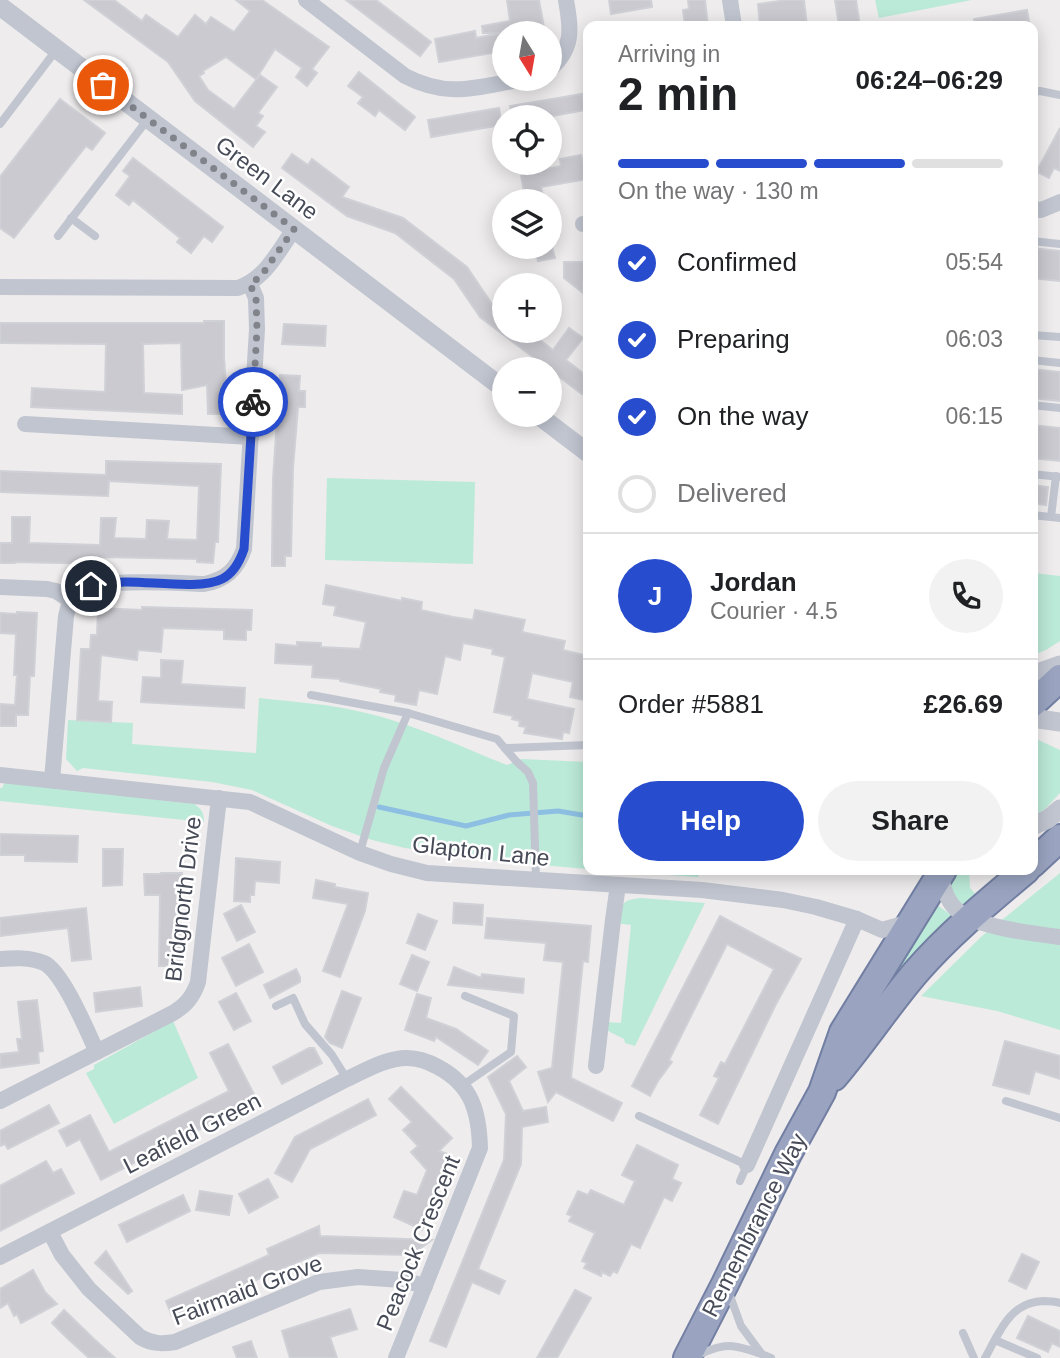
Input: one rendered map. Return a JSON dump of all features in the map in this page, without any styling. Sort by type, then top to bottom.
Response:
[{"type":"highway","points":[[1047,719],[1060,678]]},
{"type":"highway","points":[[1038,858],[1060,838]]},
{"type":"highway","name":"Remembrance Way","points":[[688,1358],[788,1154],[822,1092],[843,1032],[941,875]]},
{"type":"highway","name":"Remembrance Way","points":[[822,1092],[860,1047],[910,979],[968,918],[1020,875]]},
{"type":"street","points":[[306,0],[405,76],[422,85],[457,90],[492,84]]},
{"type":"street","points":[[562,58],[570,40],[566,0]]},
{"type":"street","points":[[730,0],[733,21]]},
{"type":"street","name":"Green Lane","points":[[0,6],[492,380]]},
{"type":"street","points":[[1038,210],[1060,202]]},
{"type":"street","points":[[0,288],[238,288],[261,276],[294,229]]},
{"type":"street","points":[[52,780],[66,616],[70,600],[78,591],[91,586],[125,582],[204,584],[224,578],[241,558],[244,549],[257,329],[256,298],[250,284]]},
{"type":"street","points":[[25,424],[251,437]]},
{"type":"street","points":[[554,427],[583,449]]},
{"type":"street","points":[[0,587],[47,589],[70,600]]},
{"type":"street","points":[[1038,673],[1060,665]]},
{"type":"street","name":"Glapton Lane","points":[[0,775],[250,802],[360,852],[391,864],[427,873],[702,890],[783,900],[857,919],[882,930]]},
{"type":"street","name":"Bridgnorth Drive","points":[[0,1101],[173,1013],[185,1006],[193,995],[198,982],[219,798]]},
{"type":"street","points":[[1038,823],[1060,810]]},
{"type":"street","points":[[942,875],[947,898],[957,911],[968,918],[1004,929],[1060,937]]},
{"type":"street","points":[[596,1066],[618,885]]},
{"type":"street","points":[[747,1165],[857,919]]},
{"type":"street","points":[[889,957],[882,930],[910,922]]},
{"type":"street","points":[[0,959],[30,959],[46,964],[60,977],[97,1052]]},
{"type":"street","name":"Leafield Green","points":[[0,1257],[384,1062],[407,1058],[428,1061],[463,1085]]},
{"type":"street","name":"Peacock Crescent","points":[[396,1358],[480,1148],[479,1124],[463,1085]]},
{"type":"street","name":"Fairmaid Grove","points":[[50,1232],[62,1255],[89,1289],[140,1337],[162,1344],[175,1342],[319,1282],[358,1277],[402,1280],[425,1286]]},
{"type":"lane","points":[[0,124],[57,49]]},
{"type":"lane","points":[[1038,91],[1060,95]]},
{"type":"lane","points":[[58,236],[148,118]]},
{"type":"lane","points":[[71,218],[95,236]]},
{"type":"lane","points":[[1038,242],[1060,244]]},
{"type":"lane","points":[[1038,335],[1060,337]]},
{"type":"lane","points":[[1038,361],[1060,363]]},
{"type":"lane","points":[[1038,406],[1060,408]]},
{"type":"lane","points":[[1038,474],[1058,476],[1056,517],[1038,516]]},
{"type":"lane","points":[[311,695],[408,713],[497,739],[528,772],[533,783],[536,880]]},
{"type":"lane","points":[[360,852],[384,768],[408,713]]},
{"type":"lane","points":[[505,748],[583,745]]},
{"type":"lane","points":[[463,1085],[511,1052],[514,1016],[465,996]]},
{"type":"lane","points":[[276,1006],[293,998],[305,1024],[332,1055],[346,1079]]},
{"type":"lane","points":[[1006,1101],[1060,1118]]},
{"type":"lane","points":[[639,1116],[747,1165],[740,1181]]},
{"type":"lane","points":[[725,1284],[741,1326],[761,1353]]},
{"type":"lane","points":[[985,1358],[1014,1311],[1038,1301],[1060,1303]]},
{"type":"lane","points":[[963,1333],[974,1358]]},
{"type":"lane","points":[[995,1340],[1037,1358]]},
{"type":"lane","points":[[688,1358],[727,1346],[761,1353],[771,1358]]},
{"type":"green space","points":[[875,0],[972,0],[879,18]]},
{"type":"green space","points":[[327,478],[475,482],[473,564],[325,560]]},
{"type":"green space","points":[[1038,574],[1060,576],[1060,641],[1038,653]]},
{"type":"green space","points":[[259,698],[340,707],[384,718],[507,765],[522,759],[583,762],[583,869],[505,862],[405,848],[332,826],[252,790],[212,782],[83,768],[77,771],[66,759],[68,720],[133,723],[132,744],[256,753]]},
{"type":"green space","points":[[1038,740],[1060,750],[1060,793],[1038,813]]},
{"type":"green space","points":[[5,782],[194,804],[202,812],[204,822],[0,801],[0,788]]},
{"type":"green space","points":[[1060,873],[1060,1030],[997,1011],[921,996],[982,936]]},
{"type":"green space","points":[[668,875],[699,875],[698,877]]},
{"type":"green space","points":[[953,875],[969,875],[970,888],[979,898],[967,908],[960,905],[949,885]]},
{"type":"green space","points":[[641,898],[705,903],[635,1046],[625,1043],[624,1039],[605,1028],[605,1022],[621,1023],[631,925],[616,923],[619,912],[625,902]]},
{"type":"green space","points":[[936,904],[955,918],[881,995]]},
{"type":"green space","points":[[173,1021],[198,1078],[114,1124],[86,1073],[94,1069],[94,1065]]},
{"type":"building","points":[[84,0],[114,0],[142,21],[146,15],[178,37],[195,15],[206,24],[211,17],[234,32],[250,11],[236,0],[262,0],[329,47],[312,69],[317,73],[307,86],[296,77],[302,68],[275,49],[256,79],[226,57],[199,76],[208,90],[234,109],[260,75],[277,87],[258,113],[263,116],[256,126],[265,132],[253,147],[195,101],[168,62]]},
{"type":"building","points":[[346,0],[376,0],[431,42],[420,56]]},
{"type":"building","points":[[507,0],[539,0],[543,21],[510,21]]},
{"type":"building","points":[[609,0],[651,0],[652,7],[611,14]]},
{"type":"building","points":[[688,0],[705,0],[707,21],[684,21],[683,10],[689,9]]},
{"type":"building","points":[[804,0],[806,21],[760,21],[758,4]]},
{"type":"building","points":[[835,0],[856,0],[859,21],[838,21]]},
{"type":"building","points":[[1027,10],[1029,21],[974,21]]},
{"type":"building","points":[[492,24],[492,33],[483,33],[482,26]]},
{"type":"building","points":[[475,31],[476,38],[492,35],[492,53],[439,62],[435,39]]},
{"type":"building","points":[[359,72],[415,117],[405,130],[379,110],[375,116],[358,103],[363,97],[348,86]]},
{"type":"building","points":[[582,94],[583,110],[562,114],[562,105],[516,105]]},
{"type":"building","points":[[60,99],[105,133],[92,150],[86,146],[14,238],[0,228],[0,177]]},
{"type":"building","points":[[492,109],[492,127],[431,137],[428,120]]},
{"type":"building","points":[[1060,128],[1060,171],[1054,168],[1049,178],[1039,173],[1039,167]]},
{"type":"building","points":[[292,154],[308,165],[312,159],[349,187],[342,197],[403,218],[467,267],[492,304],[492,326],[480,317],[454,279],[395,233],[347,216],[282,168]]},
{"type":"building","points":[[581,155],[583,180],[541,189],[524,189],[521,176],[562,175],[562,159]]},
{"type":"building","points":[[133,158],[223,227],[212,242],[204,236],[191,253],[177,242],[180,238],[133,200],[129,205],[116,195],[130,176],[123,171]]},
{"type":"building","points":[[1038,249],[1060,251],[1060,281],[1038,279]]},
{"type":"building","points":[[564,262],[583,262],[583,293],[564,278]]},
{"type":"building","points":[[224,321],[228,414],[208,414],[207,385],[182,390],[181,343],[143,344],[144,393],[182,395],[182,414],[31,407],[32,388],[105,392],[106,344],[0,343],[0,323]]},
{"type":"building","points":[[284,324],[326,326],[325,346],[282,344]]},
{"type":"building","points":[[569,328],[583,338],[566,360],[583,373],[583,393],[562,379],[562,357],[533,357],[514,343],[544,343],[553,350],[558,343],[562,343],[562,338]]},
{"type":"building","points":[[1038,370],[1060,372],[1060,401],[1038,399]]},
{"type":"building","points":[[280,375],[300,376],[299,391],[305,391],[305,407],[298,407],[293,468],[291,556],[285,556],[285,566],[272,566],[273,479]]},
{"type":"building","points":[[1038,426],[1060,428],[1060,461],[1038,459]]},
{"type":"building","points":[[106,461],[221,464],[218,542],[215,542],[213,563],[197,562],[197,559],[102,557],[102,564],[0,563],[0,543],[12,543],[12,517],[30,517],[29,543],[100,545],[101,518],[116,518],[114,538],[146,539],[147,520],[169,521],[167,539],[197,540],[199,486],[109,481],[108,496],[0,492],[0,471],[106,475]]},
{"type":"building","points":[[1038,486],[1048,487],[1046,505],[1038,504]]},
{"type":"building","points":[[326,585],[402,601],[402,598],[422,602],[421,610],[453,617],[473,620],[475,610],[525,620],[522,632],[565,641],[563,650],[583,655],[583,700],[570,697],[573,682],[532,673],[527,699],[574,709],[569,733],[563,732],[562,739],[524,733],[526,727],[519,726],[520,721],[512,719],[513,716],[494,712],[505,657],[492,654],[493,649],[463,643],[460,660],[445,656],[437,694],[419,690],[416,705],[395,701],[396,695],[380,692],[381,689],[340,679],[312,677],[313,665],[275,663],[276,644],[297,646],[297,642],[321,643],[321,647],[360,649],[366,622],[334,615],[336,606],[323,604]]},
{"type":"building","points":[[142,607],[252,610],[251,630],[246,630],[246,640],[224,639],[224,630],[163,628],[161,652],[138,650],[137,660],[101,655],[98,701],[112,702],[111,722],[77,720],[81,649],[90,649],[91,635],[97,635],[98,608],[142,610]]},
{"type":"building","points":[[0,613],[37,613],[34,676],[30,676],[28,715],[16,715],[16,726],[0,726],[0,704],[15,705],[17,675],[14,675],[16,634],[0,633]]},
{"type":"building","points":[[161,660],[183,661],[181,684],[245,688],[244,708],[141,702],[143,677],[161,678]]},
{"type":"building","points":[[0,834],[78,836],[77,862],[25,861],[25,855],[0,855]]},
{"type":"building","points":[[103,849],[123,849],[122,885],[103,886]]},
{"type":"building","points":[[236,858],[280,862],[279,883],[255,881],[254,895],[250,895],[250,902],[234,901]]},
{"type":"building","points":[[182,873],[180,966],[159,966],[160,895],[145,895],[144,874]]},
{"type":"building","points":[[316,880],[335,884],[335,887],[368,893],[365,911],[340,977],[323,971],[348,904],[313,898]]},
{"type":"building","points":[[454,903],[483,905],[482,925],[453,923]]},
{"type":"building","points":[[241,905],[255,932],[237,941],[224,914]]},
{"type":"building","points":[[86,908],[91,959],[72,961],[68,928],[0,936],[0,918]]},
{"type":"building","points":[[418,914],[437,921],[425,950],[407,943]]},
{"type":"building","points":[[720,916],[801,959],[776,1004],[718,1124],[700,1115],[719,1078],[714,1076],[721,1062],[725,1064],[774,969],[727,944],[669,1060],[672,1062],[650,1096],[632,1086]]},
{"type":"building","points":[[487,918],[591,926],[588,962],[583,961],[571,1078],[622,1103],[613,1121],[556,1092],[548,1102],[538,1072],[552,1068],[563,962],[544,960],[546,943],[485,938]]},
{"type":"building","points":[[249,944],[263,972],[236,986],[222,958]]},
{"type":"building","points":[[412,955],[429,962],[417,991],[400,984]]},
{"type":"building","points":[[454,967],[481,978],[482,974],[524,979],[523,993],[448,985]]},
{"type":"building","points":[[296,969],[300,982],[270,998],[264,985]]},
{"type":"building","points":[[140,987],[142,1006],[96,1012],[94,993]]},
{"type":"building","points":[[342,991],[361,998],[342,1048],[330,1043],[325,1037]]},
{"type":"building","points":[[236,993],[251,1021],[234,1030],[219,1002]]},
{"type":"building","points":[[417,994],[431,998],[426,1018],[456,1029],[488,1051],[478,1065],[436,1037],[434,1041],[405,1030]]},
{"type":"building","points":[[37,1000],[43,1051],[38,1052],[39,1063],[0,1068],[0,1054],[19,1052],[17,1039],[22,1039],[18,1002]]},
{"type":"building","points":[[1005,1041],[1060,1056],[1060,1079],[1035,1071],[1029,1094],[993,1085]]},
{"type":"building","points":[[228,1044],[257,1100],[101,1180],[80,1139],[67,1146],[59,1131],[90,1115],[109,1152],[229,1091],[210,1053]]},
{"type":"building","points":[[309,1048],[314,1048],[322,1063],[282,1084],[273,1067]]},
{"type":"building","points":[[517,1056],[526,1067],[509,1081],[523,1111],[546,1107],[548,1122],[522,1127],[521,1164],[478,1269],[505,1281],[499,1294],[472,1282],[446,1347],[430,1341],[504,1160],[506,1114],[488,1077]]},
{"type":"building","points":[[401,1087],[452,1138],[439,1151],[450,1155],[422,1230],[394,1217],[404,1191],[417,1195],[427,1170],[411,1152],[418,1146],[403,1130],[412,1122],[389,1099]]},
{"type":"building","points":[[368,1099],[376,1115],[310,1149],[292,1182],[275,1173],[295,1137]]},
{"type":"building","points":[[49,1105],[59,1123],[8,1149],[5,1144],[0,1146],[0,1131]]},
{"type":"building","points":[[637,1145],[678,1165],[672,1179],[681,1183],[672,1201],[664,1197],[640,1248],[631,1244],[617,1273],[613,1271],[610,1276],[602,1272],[601,1276],[584,1268],[587,1263],[582,1261],[595,1233],[569,1221],[572,1216],[567,1214],[578,1191],[588,1195],[591,1190],[624,1205],[635,1181],[622,1175]]},
{"type":"building","points":[[46,1161],[53,1173],[61,1169],[74,1193],[0,1231],[0,1186]]},
{"type":"building","points":[[268,1179],[278,1197],[249,1213],[239,1194]]},
{"type":"building","points":[[200,1191],[232,1196],[229,1215],[196,1210]]},
{"type":"building","points":[[183,1195],[190,1211],[127,1242],[119,1225]]},
{"type":"building","points":[[319,1226],[320,1236],[432,1240],[411,1255],[319,1253],[172,1316],[166,1301],[269,1255],[267,1249]]},
{"type":"building","points":[[106,1251],[132,1291],[128,1294],[95,1263]]},
{"type":"building","points":[[1022,1254],[1039,1262],[1026,1289],[1009,1281]]},
{"type":"building","points":[[33,1270],[45,1292],[57,1304],[21,1323],[8,1303],[0,1308],[0,1289]]},
{"type":"building","points":[[575,1290],[591,1298],[557,1358],[537,1358]]},
{"type":"building","points":[[350,1309],[357,1329],[330,1337],[337,1358],[290,1358],[282,1331]]},
{"type":"building","points":[[64,1310],[115,1358],[89,1358],[66,1337],[52,1323]]},
{"type":"building","points":[[1028,1316],[1060,1331],[1060,1347],[1052,1343],[1048,1352],[1017,1338]]},
{"type":"building","points":[[251,1341],[257,1358],[237,1358],[233,1347]]},
{"type":"waterway","points":[[379,807],[466,826],[509,815],[558,811],[583,815]]},
{"type":"way so far","points":[[103,85],[294,229],[261,276],[250,284],[256,298],[257,329],[253,402]]},
{"type":"route","points":[[91,586],[125,582],[204,584],[224,578],[232,571],[244,549],[253,402]]}]
